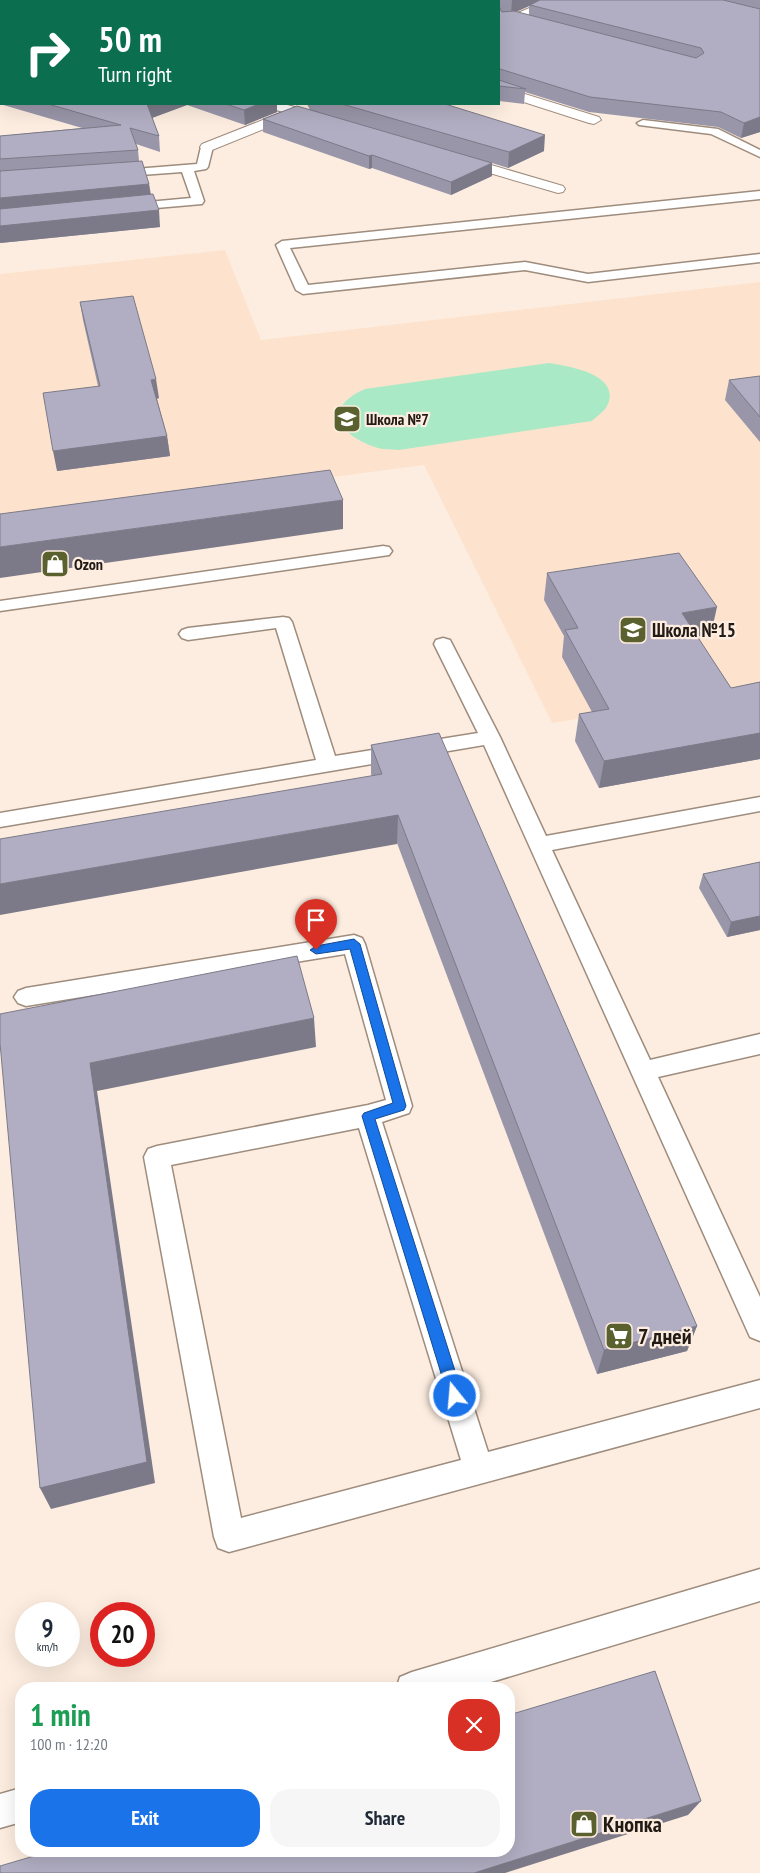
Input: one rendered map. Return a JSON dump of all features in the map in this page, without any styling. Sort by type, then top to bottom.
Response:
[{"type":"street","points":[[500,24],[558,0]]},
{"type":"street","points":[[500,16],[531,24]]},
{"type":"street","points":[[500,90],[594,120]]},
{"type":"street","points":[[274,105],[333,123]]},
{"type":"street","points":[[207,147],[313,105]]},
{"type":"street","points":[[446,156],[558,189]]},
{"type":"lane","points":[[643,123],[714,131],[760,154]]},
{"type":"lane","points":[[99,174],[202,167],[207,147]]},
{"type":"lane","points":[[109,209],[198,201],[188,168]]},
{"type":"lane","points":[[760,195],[282,245],[303,290],[525,266],[588,278],[760,258]]},
{"type":"lane","points":[[0,606],[384,551]]},
{"type":"lane","points":[[188,634],[283,622],[328,765]]},
{"type":"lane","points":[[443,644],[490,737],[760,1328]]},
{"type":"lane","points":[[0,820],[490,737]]},
{"type":"lane","points":[[540,845],[760,804]]},
{"type":"lane","points":[[26,997],[354,944],[400,1106],[368,1116],[157,1157],[229,1537],[760,1394]]},
{"type":"lane","points":[[643,1071],[760,1044]]},
{"type":"lane","points":[[368,1116],[479,1470]]},
{"type":"lane","points":[[435,1682],[760,1585]]},
{"type":"lane","points":[[0,1811],[15,1807]]},
{"type":"shaded area","name":"Школа №7","points":[[225,250],[261,340],[760,282],[760,689],[552,723],[424,465],[0,521],[0,274]]},
{"type":"green space","points":[[549,363],[579,369],[600,379],[607,385],[610,394],[605,409],[592,421],[399,450],[381,449],[362,442],[352,436],[340,421],[339,413],[343,404],[351,396],[365,389]]},
{"type":"building","points":[[540,0],[723,0],[760,9],[760,117],[744,123],[721,112],[590,97],[500,69],[500,9],[502,12],[514,11],[696,58],[704,53],[701,48],[530,5]]},
{"type":"building","points":[[500,80],[526,89],[500,86]]},
{"type":"building","points":[[51,105],[147,105],[159,136],[130,128],[138,150],[0,159],[0,136],[121,125]]},
{"type":"building","points":[[229,105],[256,105],[244,110]]},
{"type":"building","points":[[345,105],[448,105],[545,135],[509,152]]},
{"type":"building","points":[[297,106],[492,163],[451,182],[263,119]]},
{"type":"building","points":[[142,161],[149,184],[0,198],[0,171]]},
{"type":"building","points":[[153,194],[159,210],[0,226],[0,209]]},
{"type":"building","points":[[133,296],[156,379],[151,380],[167,436],[53,451],[43,393],[100,386],[80,302]]},
{"type":"building","points":[[760,376],[760,417],[729,380]]},
{"type":"building","points":[[330,470],[343,500],[0,547],[0,514]]},
{"type":"building","points":[[679,553],[717,607],[682,613],[731,688],[760,682],[760,733],[604,761],[579,714],[609,709],[565,630],[578,628],[547,573]]},
{"type":"building","points":[[439,733],[697,1326],[604,1350],[398,815],[0,884],[0,839],[382,774],[371,745]]},
{"type":"building","points":[[760,862],[760,916],[731,922],[703,874]]},
{"type":"building","points":[[297,956],[314,1018],[90,1063],[147,1462],[40,1488],[0,1043],[0,1014]]},
{"type":"building","points":[[655,1671],[701,1801],[474,1873],[0,1873],[0,1866],[31,1857],[515,1857],[515,1713]]},
{"type":"place","name":"Школа №7","points":[[347,419]]},
{"type":"place","name":"Ozon","points":[[55,564]]},
{"type":"place","name":"Школа №15","points":[[633,630]]},
{"type":"place","name":"7 дней","points":[[619,1336]]},
{"type":"place","name":"Кнопка","points":[[584,1824]]},
{"type":"route","points":[[316,950],[354,944],[400,1106],[368,1116],[455,1396]]}]
